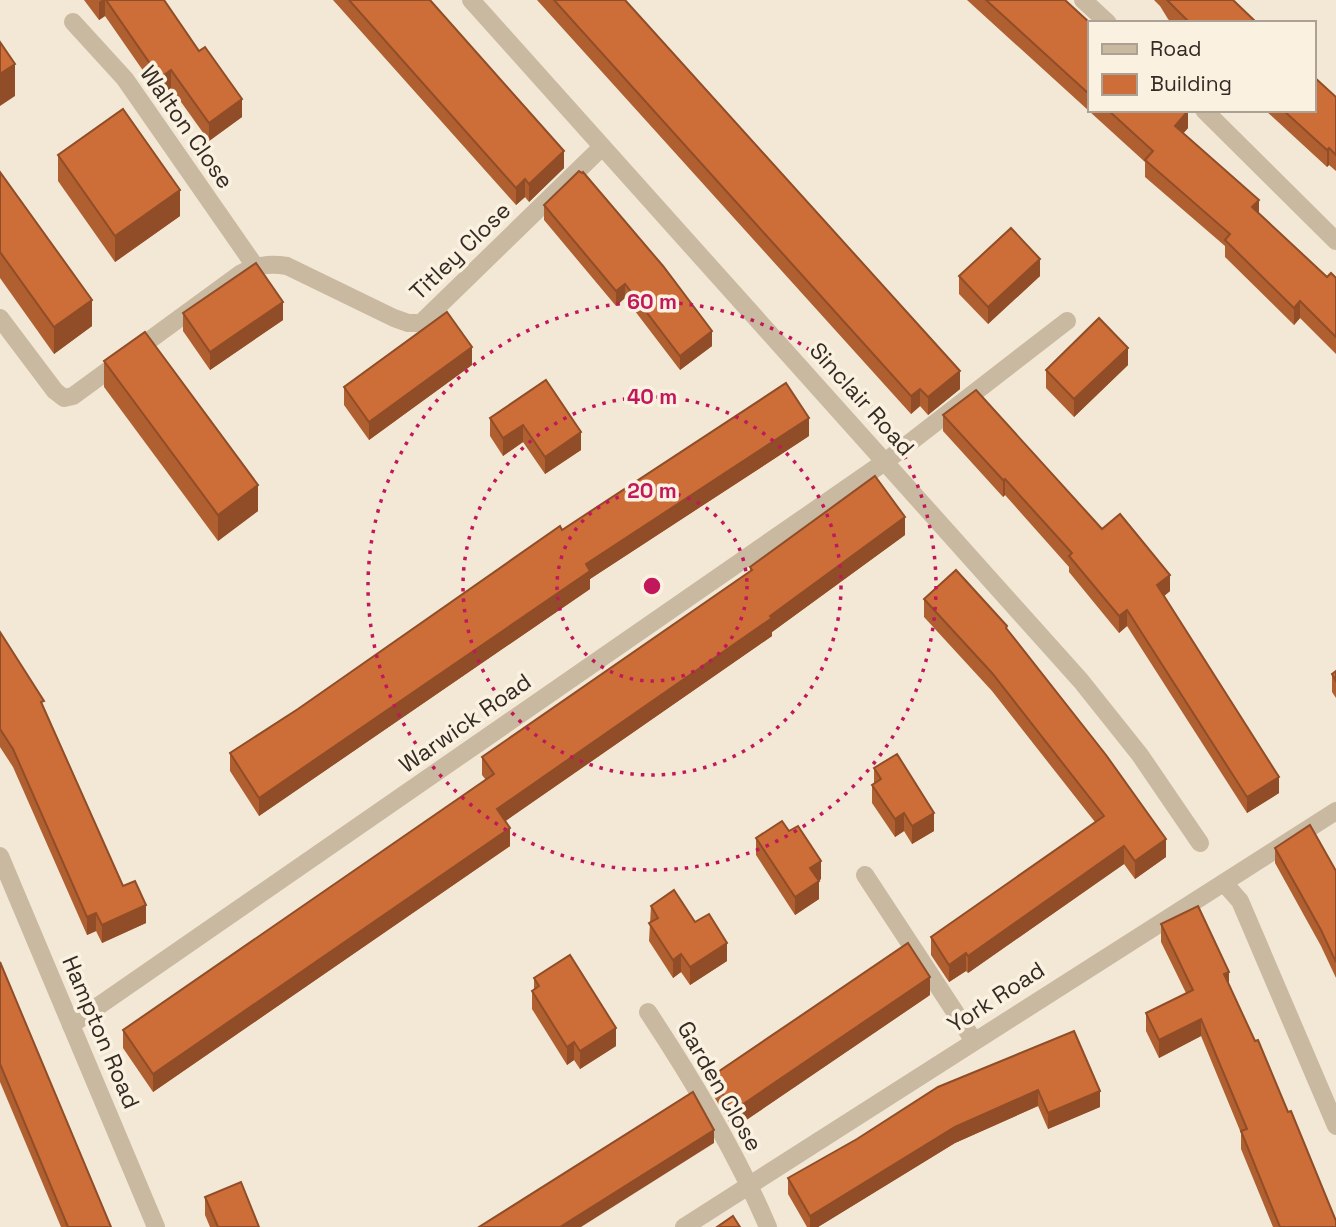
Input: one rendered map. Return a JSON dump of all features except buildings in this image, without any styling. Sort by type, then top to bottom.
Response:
[{"type":"street","name":"Sinclair Road","points":[[471,0],[1081,681],[1140,755],[1200,843]]},
{"type":"street","points":[[1083,0],[1106,21]]},
{"type":"street","name":"Walton Close","points":[[73,22],[125,79],[255,266]]},
{"type":"street","points":[[1206,112],[1336,241]]},
{"type":"street","name":"Titley Close","points":[[255,266],[270,263],[287,266],[394,318],[408,323],[421,323],[602,147]]},
{"type":"street","points":[[0,318],[55,391],[64,398],[73,396],[240,274],[255,266]]},
{"type":"street","name":"Warwick Road","points":[[71,1025],[886,461],[1067,321]]},
{"type":"street","name":"York Road","points":[[684,1227],[1336,811]]},
{"type":"street","name":"Hampton Road","points":[[0,856],[156,1227]]},
{"type":"street","points":[[865,875],[974,1041]]},
{"type":"street","points":[[1224,883],[1240,901],[1336,1126]]},
{"type":"street","name":"Garden Close","points":[[648,1012],[681,1063],[749,1185],[768,1227]]}]
